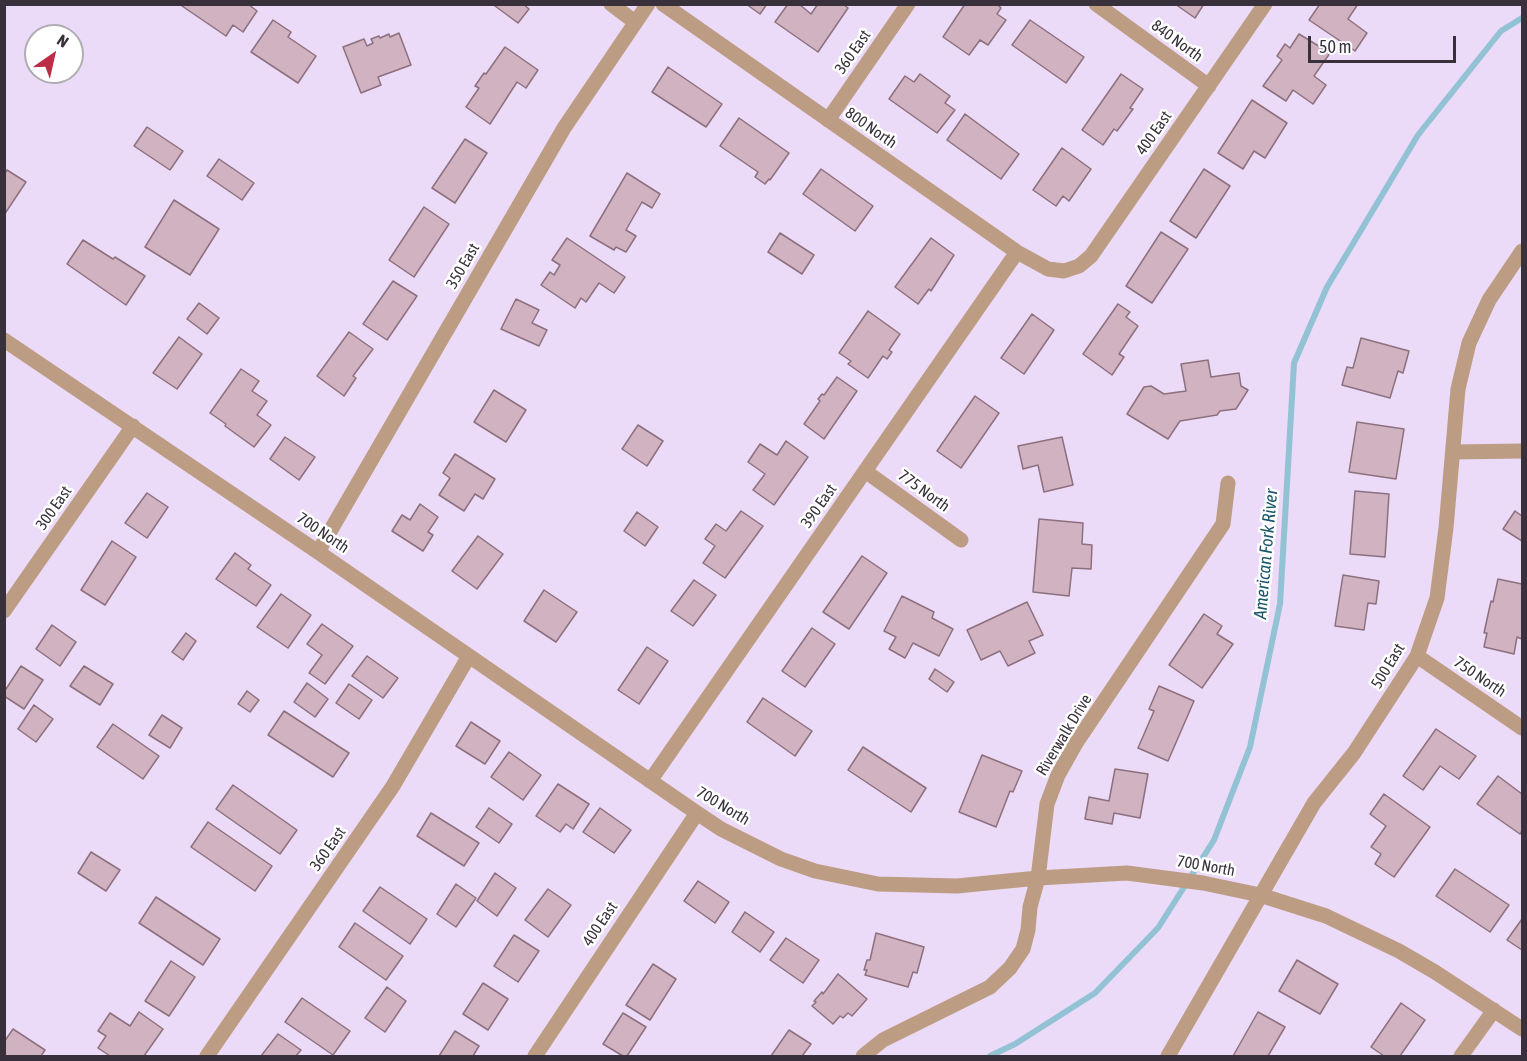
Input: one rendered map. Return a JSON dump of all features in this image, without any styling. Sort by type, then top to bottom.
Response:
[{"type":"street","points":[[610,4],[635,22]]},
{"type":"street","name":"350 East","points":[[318,552],[564,128],[648,4]]},
{"type":"street","name":"800 North","points":[[663,4],[1017,252],[1048,269],[1064,271]]},
{"type":"street","name":"360 East","points":[[828,120],[908,4]]},
{"type":"street","name":"840 North","points":[[1096,4],[1209,86]]},
{"type":"street","name":"400 East","points":[[1064,271],[1079,267],[1091,256],[1265,4]]},
{"type":"street","name":"500 East","points":[[1168,1056],[1314,803],[1354,753],[1417,656],[1437,598],[1446,528],[1458,389],[1469,343],[1490,300],[1522,251]]},
{"type":"street","name":"390 East","points":[[650,781],[1017,252]]},
{"type":"street","name":"700 North","points":[[4,340],[318,552],[697,813],[781,859],[815,871],[878,884],[957,886],[1038,878],[1127,873],[1203,883],[1260,895],[1326,916],[1361,932],[1435,972],[1522,1029]]},
{"type":"street","name":"300 East","points":[[4,611],[133,426]]},
{"type":"street","points":[[1453,452],[1522,451]]},
{"type":"street","name":"775 North","points":[[865,471],[962,540]]},
{"type":"street","name":"Riverwalk Drive","points":[[863,1056],[883,1040],[990,987],[1010,968],[1023,949],[1028,930],[1030,907],[1038,878],[1047,804],[1058,775],[1076,743],[1222,524],[1228,483]]},
{"type":"street","name":"360 East","points":[[207,1056],[400,775],[469,656]]},
{"type":"street","name":"750 North","points":[[1417,656],[1522,728]]},
{"type":"street","name":"400 East","points":[[535,1056],[697,813]]},
{"type":"street","points":[[1461,1056],[1494,1010]]},
{"type":"building","points":[[183,4],[248,4],[257,11],[243,32],[233,25],[226,36],[182,6]]},
{"type":"building","points":[[496,4],[523,4],[529,9],[518,23],[495,6]]},
{"type":"building","points":[[746,4],[767,4],[760,14]]},
{"type":"building","points":[[788,4],[799,4],[811,14],[818,4],[843,4],[848,8],[818,52],[775,22]]},
{"type":"building","points":[[965,4],[997,4],[1001,8],[997,14],[1006,20],[988,45],[980,40],[969,55],[943,37]]},
{"type":"building","points":[[1175,4],[1204,4],[1195,18]]},
{"type":"building","points":[[1320,4],[1358,4],[1348,19],[1367,33],[1355,51],[1309,20]]},
{"type":"building","points":[[273,20],[291,32],[288,37],[316,56],[298,83],[251,52]]},
{"type":"building","points":[[1030,20],[1084,57],[1066,83],[1012,45]]},
{"type":"building","points":[[399,33],[411,65],[378,77],[381,85],[361,93],[343,47],[364,39],[367,46],[373,43],[371,39],[389,34],[390,37]]},
{"type":"building","points":[[1299,34],[1330,53],[1314,76],[1326,85],[1313,104],[1293,90],[1286,101],[1263,86],[1282,60],[1277,56],[1285,44],[1290,48]]},
{"type":"building","points":[[505,47],[538,70],[526,88],[517,82],[490,124],[466,107],[479,88],[475,86]]},
{"type":"building","points":[[668,67],[722,104],[706,127],[652,92]]},
{"type":"building","points":[[920,74],[950,96],[945,103],[955,110],[937,133],[889,99],[905,76],[914,82]]},
{"type":"building","points":[[1121,74],[1143,89],[1130,108],[1133,109],[1103,145],[1082,130]]},
{"type":"building","points":[[1252,100],[1287,123],[1265,158],[1254,151],[1243,169],[1218,153]]},
{"type":"building","points":[[965,114],[1019,154],[1001,179],[947,140]]},
{"type":"building","points":[[739,118],[789,153],[765,184],[755,177],[758,172],[720,146]]},
{"type":"building","points":[[147,127],[183,151],[170,170],[134,146]]},
{"type":"building","points":[[465,139],[487,153],[455,203],[432,188]]},
{"type":"building","points":[[1062,148],[1091,169],[1069,201],[1063,196],[1056,206],[1033,190]]},
{"type":"building","points":[[219,159],[254,183],[242,200],[207,176]]},
{"type":"building","points":[[821,169],[873,206],[855,231],[803,194]]},
{"type":"building","points":[[1204,169],[1230,186],[1196,238],[1170,221]]},
{"type":"building","points":[[7,170],[26,182],[4,215],[4,174]]},
{"type":"building","points":[[627,173],[660,194],[652,208],[642,202],[626,230],[636,236],[626,252],[616,247],[614,250],[590,236]]},
{"type":"building","points":[[174,200],[219,229],[190,275],[145,247]]},
{"type":"building","points":[[424,207],[449,224],[414,277],[389,260]]},
{"type":"building","points":[[1161,232],[1188,249],[1152,303],[1126,286]]},
{"type":"building","points":[[780,233],[814,255],[802,274],[768,252]]},
{"type":"building","points":[[567,238],[625,277],[614,293],[599,283],[586,302],[581,298],[575,308],[541,285],[550,272],[554,275],[560,265],[552,260]]},
{"type":"building","points":[[931,238],[954,255],[931,291],[929,289],[918,304],[895,287]]},
{"type":"building","points":[[83,240],[145,276],[126,305],[67,264]]},
{"type":"building","points":[[393,281],[417,296],[387,340],[363,324]]},
{"type":"building","points":[[516,299],[539,310],[532,323],[547,330],[539,346],[501,329]]},
{"type":"building","points":[[199,303],[219,318],[207,334],[187,319]]},
{"type":"building","points":[[1118,304],[1130,312],[1126,317],[1138,326],[1119,354],[1124,357],[1112,375],[1083,354]]},
{"type":"building","points":[[868,311],[900,334],[889,350],[892,352],[887,359],[883,356],[868,378],[848,364],[851,361],[839,353]]},
{"type":"building","points":[[1032,314],[1054,330],[1024,374],[1001,358]]},
{"type":"building","points":[[349,332],[373,349],[353,376],[356,378],[344,396],[317,376]]},
{"type":"building","points":[[179,337],[202,354],[177,389],[153,373]]},
{"type":"building","points":[[1361,338],[1409,351],[1403,373],[1398,371],[1390,398],[1342,385],[1347,367],[1353,368]]},
{"type":"building","points":[[1208,360],[1211,377],[1239,373],[1241,386],[1248,390],[1236,409],[1220,411],[1217,415],[1180,421],[1168,439],[1127,414],[1144,387],[1151,386],[1164,394],[1186,391],[1181,364]]},
{"type":"building","points":[[241,369],[259,381],[252,391],[267,401],[257,415],[271,425],[254,447],[210,413]]},
{"type":"building","points":[[837,377],[857,391],[824,439],[804,424],[820,401],[818,399],[822,394],[824,395]]},
{"type":"building","points":[[494,390],[526,410],[506,442],[474,422]]},
{"type":"building","points":[[975,396],[999,413],[961,468],[937,451]]},
{"type":"building","points":[[1357,422],[1404,429],[1396,479],[1349,472]]},
{"type":"building","points":[[638,425],[663,441],[647,466],[622,449]]},
{"type":"building","points":[[285,437],[315,457],[299,480],[270,459]]},
{"type":"building","points":[[1062,437],[1073,485],[1044,492],[1038,465],[1023,469],[1018,446]]},
{"type":"building","points":[[786,441],[808,457],[774,505],[753,490],[765,474],[748,462],[760,444],[777,455]]},
{"type":"building","points":[[455,454],[495,479],[483,499],[475,494],[464,511],[439,495],[450,478],[443,473]]},
{"type":"building","points":[[1355,491],[1389,494],[1385,557],[1350,554]]},
{"type":"building","points":[[147,493],[168,507],[147,538],[125,523]]},
{"type":"building","points":[[420,504],[438,517],[428,532],[433,535],[423,551],[392,531],[402,515],[410,520]]},
{"type":"building","points":[[741,511],[763,526],[725,578],[703,563],[715,546],[705,539],[716,524],[726,531]]},
{"type":"building","points":[[1515,511],[1522,516],[1522,541],[1503,529]]},
{"type":"building","points":[[637,512],[658,527],[645,546],[624,531]]},
{"type":"building","points":[[1039,519],[1083,523],[1082,544],[1092,545],[1091,569],[1072,568],[1069,596],[1033,592]]},
{"type":"building","points":[[478,536],[503,554],[477,589],[452,571]]},
{"type":"building","points":[[112,541],[136,557],[105,605],[81,590]]},
{"type":"building","points":[[235,553],[251,565],[248,569],[271,585],[256,606],[216,579]]},
{"type":"building","points":[[862,556],[887,573],[849,629],[823,612]]},
{"type":"building","points":[[1343,575],[1379,581],[1376,604],[1368,603],[1364,630],[1335,626]]},
{"type":"building","points":[[1498,579],[1522,584],[1522,639],[1517,637],[1514,654],[1484,647],[1487,633],[1484,633]]},
{"type":"building","points":[[694,580],[716,595],[693,626],[671,611]]},
{"type":"building","points":[[544,590],[577,612],[556,642],[524,621]]},
{"type":"building","points":[[281,594],[311,615],[288,648],[257,627]]},
{"type":"building","points":[[902,596],[934,612],[932,618],[953,629],[939,656],[913,643],[905,658],[889,649],[896,637],[884,631]]},
{"type":"building","points":[[1027,602],[1043,635],[1029,641],[1035,653],[1008,666],[1000,651],[981,660],[967,630]]},
{"type":"building","points":[[1204,614],[1222,626],[1217,634],[1233,644],[1202,688],[1169,665]]},
{"type":"building","points":[[322,624],[353,646],[325,684],[309,673],[322,655],[307,644]]},
{"type":"building","points":[[52,625],[76,642],[60,666],[36,649]]},
{"type":"building","points":[[812,628],[835,644],[805,687],[782,671]]},
{"type":"building","points":[[186,633],[196,641],[183,660],[172,652]]},
{"type":"building","points":[[647,647],[668,661],[639,704],[618,690]]},
{"type":"building","points":[[367,656],[398,678],[383,698],[352,676]]},
{"type":"building","points":[[21,666],[43,680],[24,709],[4,696],[4,692]]},
{"type":"building","points":[[84,666],[113,684],[100,705],[70,686]]},
{"type":"building","points":[[935,669],[954,682],[947,692],[929,679]]},
{"type":"building","points":[[307,683],[328,699],[315,717],[294,702]]},
{"type":"building","points":[[349,684],[372,700],[359,719],[336,703]]},
{"type":"building","points":[[1159,686],[1194,701],[1168,761],[1138,748],[1154,711],[1149,709]]},
{"type":"building","points":[[247,691],[259,700],[250,712],[238,704]]},
{"type":"building","points":[[763,698],[812,731],[795,756],[747,722]]},
{"type":"building","points":[[34,705],[53,719],[36,742],[18,729]]},
{"type":"building","points":[[284,711],[349,753],[333,777],[268,735]]},
{"type":"building","points":[[162,715],[182,728],[170,748],[149,735]]},
{"type":"building","points":[[471,722],[500,741],[485,764],[456,746]]},
{"type":"building","points":[[113,724],[159,756],[143,779],[97,747]]},
{"type":"building","points":[[1436,729],[1476,756],[1459,779],[1440,766],[1423,790],[1403,776]]},
{"type":"building","points":[[863,747],[926,788],[911,812],[848,770]]},
{"type":"building","points":[[509,752],[541,775],[523,800],[491,777]]},
{"type":"building","points":[[982,755],[1022,771],[1013,792],[1010,791],[996,827],[959,812]]},
{"type":"building","points":[[1115,769],[1148,774],[1140,818],[1114,813],[1112,824],[1085,819],[1089,797],[1109,801]]},
{"type":"building","points":[[1498,776],[1522,794],[1522,831],[1520,834],[1477,804]]},
{"type":"building","points":[[558,784],[589,804],[573,829],[566,824],[560,832],[536,816]]},
{"type":"building","points":[[233,785],[297,830],[280,854],[216,809]]},
{"type":"building","points":[[1384,794],[1430,827],[1394,877],[1375,864],[1381,854],[1371,847],[1386,826],[1370,814]]},
{"type":"building","points":[[489,808],[512,824],[499,843],[476,827]]},
{"type":"building","points":[[600,808],[631,830],[614,853],[583,832]]},
{"type":"building","points":[[431,813],[479,843],[464,866],[417,836]]},
{"type":"building","points":[[208,822],[272,866],[255,891],[191,847]]},
{"type":"building","points":[[91,852],[120,870],[106,891],[78,873]]},
{"type":"building","points":[[1455,869],[1509,905],[1490,932],[1436,896]]},
{"type":"building","points":[[495,873],[516,888],[497,916],[477,901]]},
{"type":"building","points":[[698,881],[729,902],[715,923],[684,901]]},
{"type":"building","points":[[456,884],[476,898],[456,927],[437,914]]},
{"type":"building","points":[[380,887],[427,919],[410,944],[363,911]]},
{"type":"building","points":[[548,889],[571,905],[548,937],[525,920]]},
{"type":"building","points":[[156,897],[220,939],[203,965],[139,923]]},
{"type":"building","points":[[745,912],[774,932],[760,952],[732,932]]},
{"type":"building","points":[[1522,919],[1522,950],[1507,940]]},
{"type":"building","points":[[355,923],[403,956],[386,980],[339,947]]},
{"type":"building","points":[[876,933],[924,947],[917,973],[913,972],[908,987],[865,975],[867,970],[864,970],[867,960],[870,960]]},
{"type":"building","points":[[514,935],[539,951],[518,982],[494,966]]},
{"type":"building","points":[[786,938],[819,960],[803,983],[770,960]]},
{"type":"building","points":[[1297,960],[1338,984],[1320,1014],[1279,991]]},
{"type":"building","points":[[171,961],[195,977],[169,1016],[145,1001]]},
{"type":"building","points":[[653,964],[676,979],[650,1020],[626,1005]]},
{"type":"building","points":[[838,974],[867,999],[852,1016],[848,1013],[843,1018],[840,1016],[833,1024],[812,1006]]},
{"type":"building","points":[[483,983],[508,999],[488,1030],[463,1014]]},
{"type":"building","points":[[387,987],[406,1001],[385,1032],[365,1018]]},
{"type":"building","points":[[302,998],[350,1031],[333,1055],[285,1022]]},
{"type":"building","points":[[1401,1003],[1425,1020],[1400,1056],[1384,1056],[1371,1047]]},
{"type":"building","points":[[139,1012],[163,1029],[144,1056],[110,1056],[98,1048],[106,1036],[98,1031],[110,1013],[130,1026]]},
{"type":"building","points":[[1258,1012],[1285,1027],[1268,1056],[1233,1056]]},
{"type":"building","points":[[623,1013],[646,1027],[627,1056],[603,1044]]},
{"type":"building","points":[[13,1029],[45,1050],[41,1056],[4,1056],[4,1042]]},
{"type":"building","points":[[789,1030],[811,1044],[802,1056],[771,1056]]},
{"type":"building","points":[[455,1031],[479,1046],[473,1056],[439,1056]]},
{"type":"building","points":[[278,1034],[301,1050],[296,1056],[261,1056]]},
{"type":"waterway","name":"American Fork River","points":[[990,1056],[1015,1044],[1095,993],[1158,928],[1214,840],[1250,747],[1280,604],[1294,363],[1327,287],[1418,135],[1501,31],[1522,18]]}]
